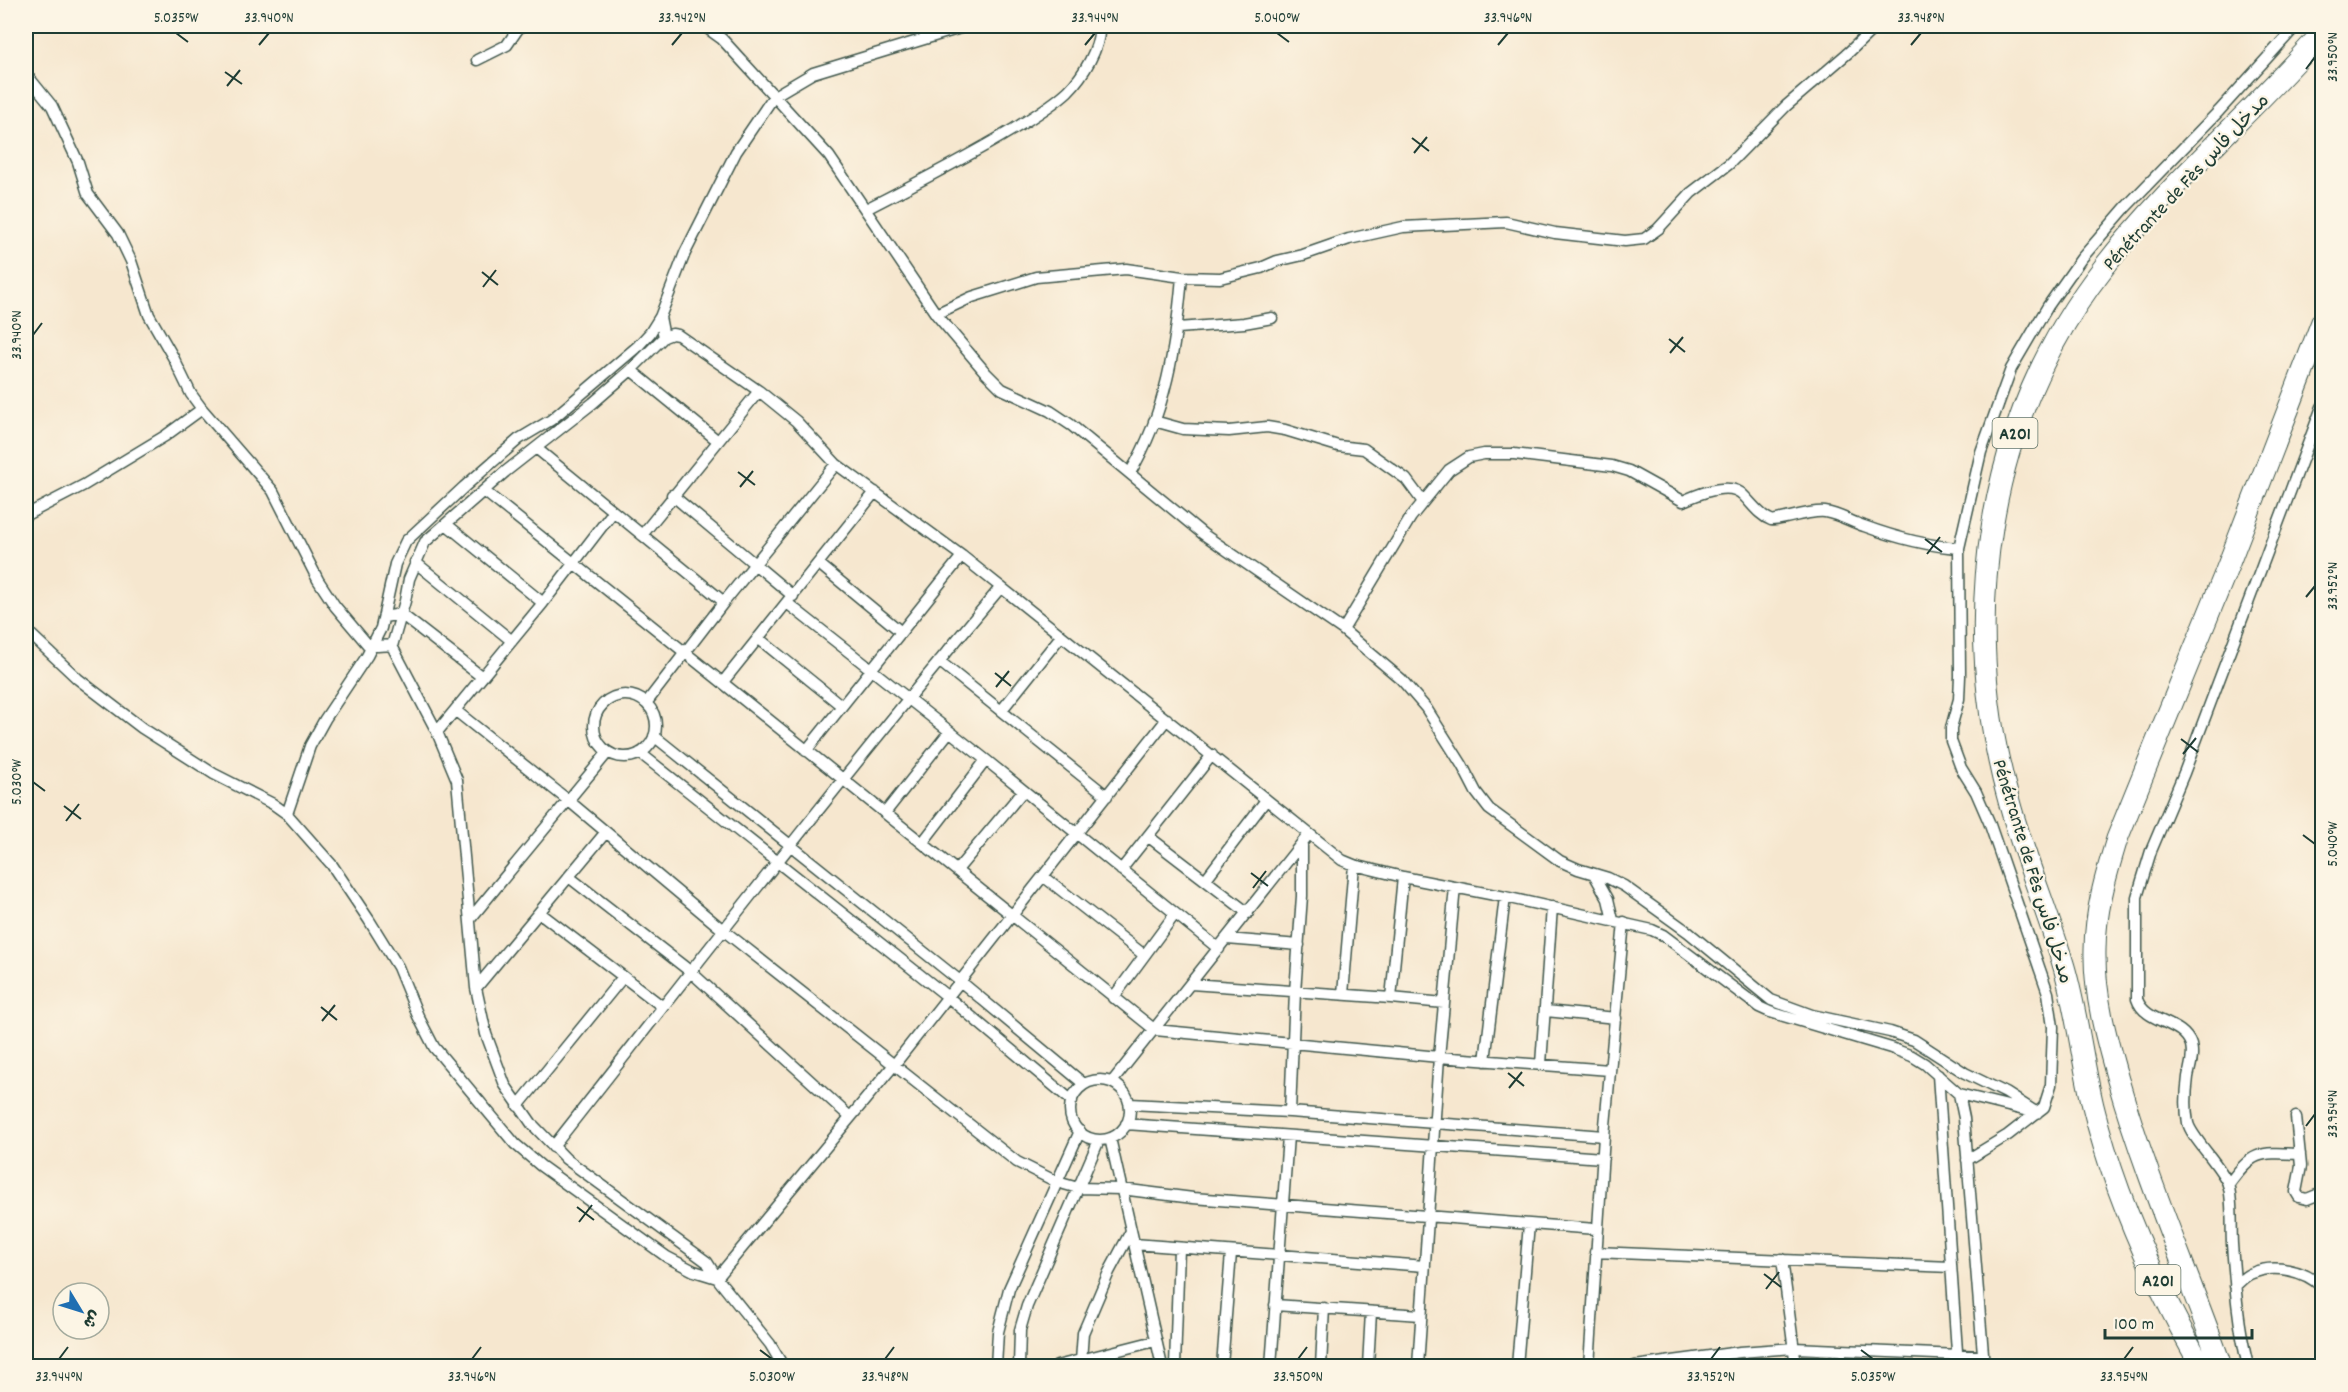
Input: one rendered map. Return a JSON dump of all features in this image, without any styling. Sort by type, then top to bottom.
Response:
[{"type":"highway","name":"Pénétrante de Fès مدخل فاس","points":[[2201,1366],[2182,1332],[2118,1192],[2093,1106],[2065,970],[2009,804],[1989,707],[1983,652],[1986,555],[2003,471],[2016,430],[2036,378],[2071,315],[2127,238],[2292,68],[2322,33]]},
{"type":"highway","name":"Pénétrante de Fès مدخل فاس","points":[[2221,1366],[2150,1177],[2113,1063],[2099,1004],[2096,974],[2097,927],[2105,881],[2117,839],[2228,566],[2322,322]]},
{"type":"street","points":[[477,60],[507,45],[520,26]]},
{"type":"street","points":[[704,26],[722,39],[829,156],[936,314],[986,373],[1002,388],[1059,417],[1203,534],[1343,630],[1415,693],[1462,765],[1476,792],[1496,815],[1560,861],[1624,886],[1688,932],[1771,1000],[1812,1015],[1890,1032],[1914,1040],[1965,1073],[2006,1093],[2037,1113]]},
{"type":"street","points":[[287,814],[310,746],[372,646],[384,617],[395,564],[406,541],[519,439],[551,420],[638,346],[650,333],[660,317],[685,253],[716,190],[736,152],[774,96],[813,73],[967,26]]},
{"type":"street","points":[[866,209],[960,162],[1062,96],[1078,79],[1094,51],[1100,26]]},
{"type":"street","points":[[936,314],[972,297],[1036,277],[1126,269],[1209,279],[1237,275],[1349,239],[1402,227],[1506,222],[1555,233],[1625,241],[1644,239],[1658,230],[1690,193],[1729,164],[1786,106],[1876,26]]},
{"type":"street","points":[[1967,1160],[2008,1135],[2037,1113],[2047,1101],[2053,1027],[2048,993],[1989,822],[1976,792],[1961,768],[1951,741],[1950,728],[1959,699],[1960,676],[1959,548],[1976,469],[2011,369],[2048,306],[2081,259],[2125,208],[2219,111],[2296,26]]},
{"type":"street","points":[[26,74],[52,106],[78,162],[88,194],[118,234],[131,261],[149,315],[191,394],[273,491],[318,580],[335,606],[364,641],[372,646],[382,644],[392,646]]},
{"type":"street","points":[[1130,473],[1167,386],[1178,328],[1182,277]]},
{"type":"street","points":[[660,317],[664,337]]},
{"type":"street","points":[[1178,328],[1244,323],[1272,318]]},
{"type":"street","points":[[783,1366],[770,1344],[717,1278],[707,1262],[553,1147],[518,1106],[505,1084],[486,1034],[476,988],[457,780],[437,732],[392,646],[409,579],[425,542],[631,370],[664,337],[672,334],[678,335],[759,391],[796,421],[836,464],[962,556],[1167,719],[1266,800],[1306,839],[1342,860],[1403,877],[1640,926],[1663,935],[1759,1007],[1912,1056],[1959,1094],[2037,1113]]},
{"type":"street","points":[[631,370],[717,441]]},
{"type":"street","points":[[642,534],[759,391]]},
{"type":"street","points":[[2248,1366],[2241,1338],[2235,1286],[2228,1185],[2189,1126],[2186,1106],[2193,1056],[2190,1044],[2185,1035],[2148,1014],[2139,1006],[2137,999],[2137,897],[2151,851],[2184,773],[2322,407]]},
{"type":"street","points":[[26,515],[84,485],[165,436],[202,409]]},
{"type":"street","points":[[1154,421],[1183,429],[1229,431],[1266,427],[1286,430],[1338,446],[1364,449],[1406,479],[1423,502]]},
{"type":"street","points":[[536,448],[724,602]]},
{"type":"street","points":[[1343,630],[1384,560],[1423,502],[1449,470],[1464,460],[1484,454],[1514,453],[1621,468],[1683,501],[1716,490],[1736,490],[1743,494],[1751,506],[1774,521],[1801,513],[1825,512],[1888,533],[1934,545],[1959,548]]},
{"type":"street","points":[[647,702],[724,602],[836,464]]},
{"type":"street","points":[[484,491],[1155,1030],[1439,1057],[1610,1070]]},
{"type":"street","points":[[723,682],[875,492]]},
{"type":"street","points":[[672,495],[755,565],[790,600],[870,668],[1219,949]]},
{"type":"street","points":[[437,732],[543,603],[613,512]]},
{"type":"street","points":[[446,524],[543,603]]},
{"type":"street","points":[[806,750],[962,556]]},
{"type":"street","points":[[415,562],[512,641]]},
{"type":"street","points":[[819,564],[900,631]]},
{"type":"street","points":[[553,1147],[723,930],[939,661],[1001,588]]},
{"type":"street","points":[[384,617],[401,614],[482,677]]},
{"type":"street","points":[[26,630],[78,679],[142,728],[214,774],[273,804],[287,814],[332,865],[375,930],[398,967],[418,1016],[434,1047],[515,1144],[541,1166],[661,1253],[694,1271],[717,1278]]},
{"type":"street","points":[[1001,711],[1061,636]]},
{"type":"street","points":[[758,638],[842,705]]},
{"type":"street","points":[[939,661],[1107,796]]},
{"type":"street","points":[[626,694],[637,696],[647,702],[654,714],[656,725],[654,736],[649,746],[640,753],[619,756],[608,752],[596,738],[595,716],[600,706],[615,696],[626,694]]},
{"type":"street","points":[[456,711],[569,801],[723,930],[1017,1162],[1057,1182],[1078,1188],[1121,1189],[1193,1198],[1596,1229]]},
{"type":"street","points":[[717,1278],[894,1065],[1077,836],[1167,719]]},
{"type":"street","points":[[885,813],[949,732]]},
{"type":"street","points":[[654,736],[792,845],[1084,1084]]},
{"type":"street","points":[[471,918],[608,752]]},
{"type":"street","points":[[640,753],[948,997],[1072,1101]]},
{"type":"street","points":[[1121,870],[1212,755]]},
{"type":"street","points":[[923,842],[986,760]]},
{"type":"street","points":[[957,870],[1023,791]]},
{"type":"street","points":[[1205,880],[1266,800]]},
{"type":"street","points":[[476,988],[606,832]]},
{"type":"street","points":[[1149,837],[1248,913]]},
{"type":"street","points":[[1112,1082],[1306,839]]},
{"type":"street","points":[[1290,1112],[1295,992],[1306,839]]},
{"type":"street","points":[[1343,994],[1354,865]]},
{"type":"street","points":[[1589,1366],[1596,1229],[1616,1018],[1619,921],[1594,874]]},
{"type":"street","points":[[1044,876],[1144,955]]},
{"type":"street","points":[[569,877],[691,972],[850,1117]]},
{"type":"street","points":[[1391,998],[1403,877]]},
{"type":"street","points":[[1418,1366],[1439,1057],[1455,887]]},
{"type":"street","points":[[1485,1061],[1505,897]]},
{"type":"street","points":[[1541,1064],[1552,907]]},
{"type":"street","points":[[540,913],[622,978],[663,1007]]},
{"type":"street","points":[[1113,998],[1175,914]]},
{"type":"street","points":[[1227,939],[1299,945]]},
{"type":"street","points":[[518,1106],[622,978]]},
{"type":"street","points":[[1191,984],[1444,1003]]},
{"type":"street","points":[[1546,1011],[1616,1018]]},
{"type":"street","points":[[1938,1075],[1958,1366]]},
{"type":"street","points":[[1019,1366],[1022,1320],[1078,1188],[1105,1139],[1119,1133],[1130,1114],[1130,1104],[1122,1089],[1112,1082],[1098,1079],[1084,1084],[1076,1092],[1070,1112],[1073,1123],[1080,1131],[1105,1139]]},
{"type":"street","points":[[1635,1366],[1740,1352],[1794,1348],[1957,1354],[1984,1361],[1967,1160],[1959,1094]]},
{"type":"street","points":[[1130,1104],[1290,1112],[1604,1136]]},
{"type":"street","points":[[2296,1117],[2301,1166],[2296,1192],[2307,1199],[2322,1193]]},
{"type":"street","points":[[1126,1124],[1603,1158]]},
{"type":"street","points":[[996,1366],[998,1332],[1009,1289],[1080,1131]]},
{"type":"street","points":[[1271,1366],[1277,1256],[1284,1205],[1288,1136]]},
{"type":"street","points":[[1105,1139],[1121,1189],[1162,1366]]},
{"type":"street","points":[[2228,1185],[2252,1157],[2260,1154],[2300,1154]]},
{"type":"street","points":[[1516,1366],[1529,1224]]},
{"type":"street","points":[[1081,1361],[1083,1334],[1109,1272],[1131,1231]]},
{"type":"street","points":[[1134,1244],[1425,1266]]},
{"type":"street","points":[[1175,1366],[1179,1248]]},
{"type":"street","points":[[1595,1252],[1951,1266]]},
{"type":"street","points":[[1222,1366],[1231,1253]]},
{"type":"street","points":[[1782,1259],[1796,1366]]},
{"type":"street","points":[[2235,1286],[2249,1274],[2272,1268],[2306,1274],[2322,1287]]},
{"type":"street","points":[[1275,1305],[1421,1315]]},
{"type":"street","points":[[1321,1366],[1324,1308]]},
{"type":"street","points":[[1368,1366],[1371,1312]]},
{"type":"street","points":[[1057,1366],[1155,1341]]}]
